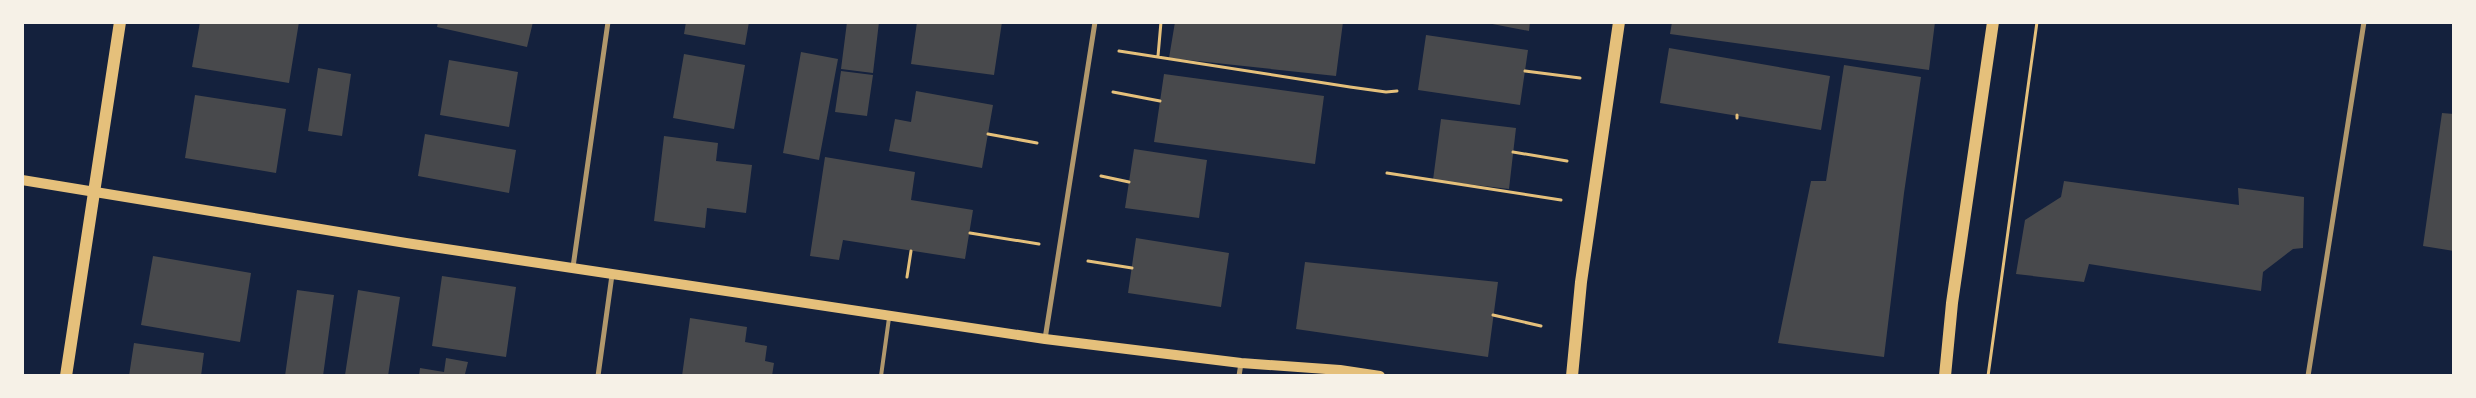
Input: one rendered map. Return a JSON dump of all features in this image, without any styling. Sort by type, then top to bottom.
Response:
[{"type":"main road","points":[[66,376],[96,190],[120,22]]},
{"type":"main road","points":[[1572,376],[1581,282],[1619,22]]},
{"type":"main road","points":[[1945,376],[1952,303],[1993,22]]},
{"type":"main road","points":[[22,180],[96,190],[406,243],[1045,339],[1241,363],[1340,370],[1380,376]]},
{"type":"street","points":[[573,267],[608,22]]},
{"type":"street","points":[[1045,339],[1095,22]]},
{"type":"street","points":[[2308,376],[2364,22]]},
{"type":"street","points":[[598,376],[612,275]]},
{"type":"street","points":[[1239,376],[1241,363]]},
{"type":"lane","points":[[881,376],[890,316]]},
{"type":"path","points":[[1158,56],[1161,22]]},
{"type":"path","points":[[1988,376],[2037,22]]},
{"type":"path","points":[[1119,50],[1350,87],[1386,92],[1397,91]]},
{"type":"path","points":[[1525,71],[1580,78]]},
{"type":"path","points":[[1113,92],[1160,101]]},
{"type":"path","points":[[988,134],[1037,143]]},
{"type":"path","points":[[1513,152],[1567,161]]},
{"type":"path","points":[[1387,173],[1561,200]]},
{"type":"path","points":[[1101,176],[1129,182]]},
{"type":"path","points":[[970,233],[1060,246]]},
{"type":"path","points":[[907,277],[911,251]]},
{"type":"path","points":[[1088,261],[1132,268]]},
{"type":"path","points":[[1493,315],[1541,326]]},
{"type":"building","points":[[200,22],[299,22],[289,83],[192,67]]},
{"type":"building","points":[[438,22],[533,22],[527,47],[437,27]]},
{"type":"building","points":[[686,22],[749,22],[745,45],[684,34]]},
{"type":"building","points":[[847,22],[879,22],[873,73],[841,69]]},
{"type":"building","points":[[917,22],[1002,22],[994,75],[911,64]]},
{"type":"building","points":[[1175,22],[1343,22],[1336,76],[1169,58]]},
{"type":"building","points":[[1482,22],[1530,22],[1529,31]]},
{"type":"building","points":[[1672,22],[1935,22],[1929,70],[1670,34]]},
{"type":"building","points":[[1426,35],[1528,50],[1520,105],[1418,90]]},
{"type":"building","points":[[1669,48],[1830,76],[1821,130],[1660,103]]},
{"type":"building","points":[[801,52],[838,59],[819,160],[783,153]]},
{"type":"building","points":[[684,54],[745,65],[734,129],[673,118]]},
{"type":"building","points":[[449,60],[518,72],[509,127],[440,115]]},
{"type":"building","points":[[1844,65],[1921,77],[1904,193],[1884,357],[1778,343],[1811,181],[1826,181]]},
{"type":"building","points":[[318,68],[351,74],[342,136],[308,131]]},
{"type":"building","points":[[841,71],[873,75],[867,116],[835,112]]},
{"type":"building","points":[[1164,74],[1324,96],[1315,164],[1154,142]]},
{"type":"building","points":[[916,91],[993,105],[982,168],[889,151],[895,119],[911,122]]},
{"type":"building","points":[[195,95],[286,109],[276,173],[185,158]]},
{"type":"building","points":[[2442,113],[2454,114],[2454,251],[2423,246]]},
{"type":"building","points":[[1441,119],[1516,128],[1509,189],[1433,180]]},
{"type":"building","points":[[425,134],[516,150],[509,193],[418,176]]},
{"type":"building","points":[[664,136],[718,143],[716,161],[752,165],[746,213],[707,208],[705,228],[654,221]]},
{"type":"building","points":[[1134,149],[1207,160],[1199,218],[1125,208]]},
{"type":"building","points":[[825,157],[915,172],[911,200],[973,210],[965,259],[843,240],[839,260],[810,256]]},
{"type":"building","points":[[2064,181],[2239,205],[2238,188],[2304,197],[2303,248],[2293,249],[2263,272],[2261,291],[2089,264],[2084,282],[2016,274],[2025,220],[2061,197]]},
{"type":"building","points":[[1136,238],[1229,253],[1221,307],[1128,293]]},
{"type":"building","points":[[153,256],[251,273],[240,342],[141,325]]},
{"type":"building","points":[[1305,262],[1498,282],[1488,357],[1296,329]]},
{"type":"building","points":[[442,276],[516,287],[506,357],[432,346]]},
{"type":"building","points":[[297,290],[334,295],[323,376],[285,376]]},
{"type":"building","points":[[358,290],[400,297],[388,376],[345,375]]},
{"type":"building","points":[[690,318],[747,327],[745,342],[767,346],[765,361],[774,363],[772,376],[682,376]]},
{"type":"building","points":[[134,343],[204,353],[201,376],[129,376]]},
{"type":"building","points":[[446,358],[468,362],[465,374],[470,376],[419,376],[420,368],[444,372]]}]
